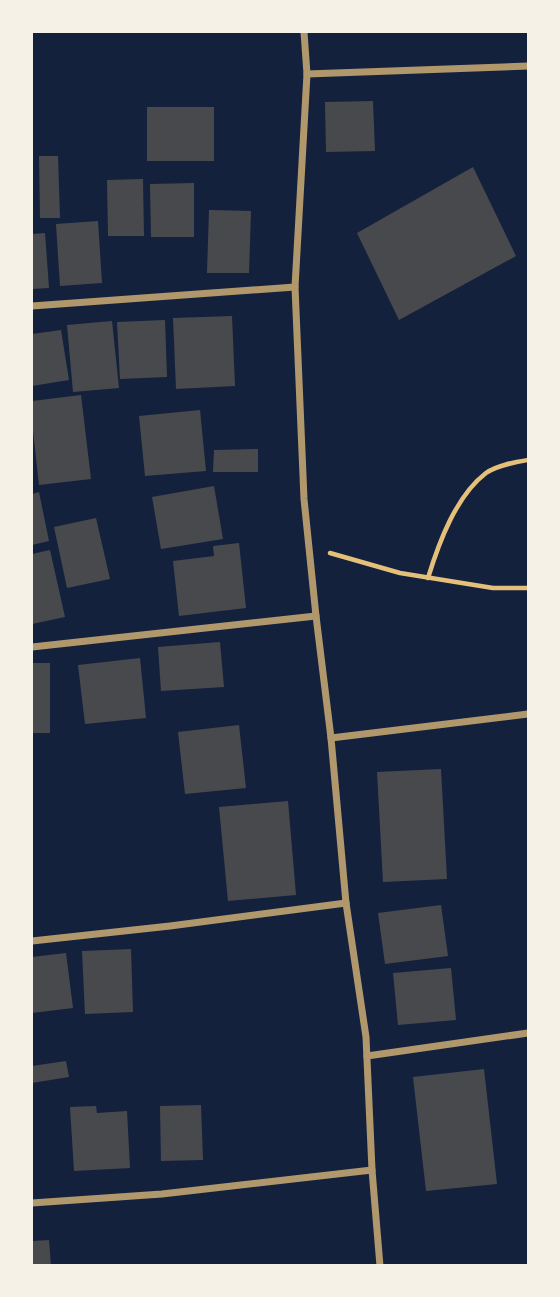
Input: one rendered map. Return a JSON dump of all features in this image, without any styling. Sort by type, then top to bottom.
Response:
[{"type":"street","points":[[304,32],[307,74],[296,287],[304,499],[331,737],[346,903],[367,1056],[380,1265]]},
{"type":"street","points":[[307,74],[528,66]]},
{"type":"street","points":[[32,306],[296,287]]},
{"type":"street","points":[[32,647],[316,616]]},
{"type":"street","points":[[331,737],[528,714]]},
{"type":"street","points":[[32,941],[346,903]]},
{"type":"street","points":[[367,1056],[528,1033]]},
{"type":"street","points":[[32,1203],[162,1194],[372,1170]]},
{"type":"path","points":[[428,578],[439,543],[467,492],[488,471],[528,460]]},
{"type":"path","points":[[309,547],[400,573],[493,588],[528,589]]},
{"type":"building","points":[[373,101],[375,151],[326,152],[325,102]]},
{"type":"building","points":[[147,107],[214,107],[214,161],[147,161]]},
{"type":"building","points":[[39,156],[58,156],[60,218],[40,218]]},
{"type":"building","points":[[473,167],[516,256],[399,320],[357,233]]},
{"type":"building","points":[[143,179],[144,236],[108,236],[107,180]]},
{"type":"building","points":[[194,183],[194,237],[151,237],[150,184]]},
{"type":"building","points":[[209,210],[251,211],[249,273],[207,273]]},
{"type":"building","points":[[98,221],[102,283],[60,286],[56,224]]},
{"type":"building","points":[[45,233],[49,288],[32,289],[32,234]]},
{"type":"building","points":[[232,316],[235,386],[176,389],[173,318]]},
{"type":"building","points":[[165,320],[167,377],[120,379],[117,322]]},
{"type":"building","points":[[112,321],[119,388],[73,392],[67,325]]},
{"type":"building","points":[[61,330],[69,380],[32,386],[32,334]]},
{"type":"building","points":[[81,395],[91,479],[39,485],[32,401]]},
{"type":"building","points":[[200,410],[206,471],[145,476],[139,416]]},
{"type":"building","points":[[258,449],[258,472],[213,472],[214,450]]},
{"type":"building","points":[[214,486],[223,539],[161,549],[152,497]]},
{"type":"building","points":[[39,492],[49,541],[32,545],[32,494]]},
{"type":"building","points":[[96,518],[110,579],[67,588],[54,527]]},
{"type":"building","points":[[239,543],[246,608],[179,616],[173,561],[214,556],[213,546]]},
{"type":"building","points":[[50,550],[65,617],[32,624],[32,554]]},
{"type":"building","points":[[220,642],[224,687],[161,691],[158,647]]},
{"type":"building","points":[[140,658],[146,718],[85,724],[78,665]]},
{"type":"building","points":[[32,663],[50,663],[50,733],[32,733]]},
{"type":"building","points":[[239,725],[246,788],[185,794],[178,732]]},
{"type":"building","points":[[441,769],[447,879],[383,882],[377,772]]},
{"type":"building","points":[[288,801],[296,895],[228,901],[219,807]]},
{"type":"building","points":[[441,905],[448,956],[385,964],[378,913]]},
{"type":"building","points":[[131,949],[133,1012],[85,1014],[82,951]]},
{"type":"building","points":[[66,953],[73,1008],[32,1013],[32,957]]},
{"type":"building","points":[[451,968],[456,1020],[398,1025],[393,973]]},
{"type":"building","points":[[66,1061],[69,1077],[32,1083],[32,1066]]},
{"type":"building","points":[[484,1069],[497,1184],[426,1191],[413,1077]]},
{"type":"building","points":[[201,1105],[203,1160],[161,1161],[160,1106]]},
{"type":"building","points":[[96,1106],[97,1113],[127,1111],[130,1168],[74,1171],[70,1107]]},
{"type":"building","points":[[49,1240],[51,1266],[32,1266],[32,1241]]}]
